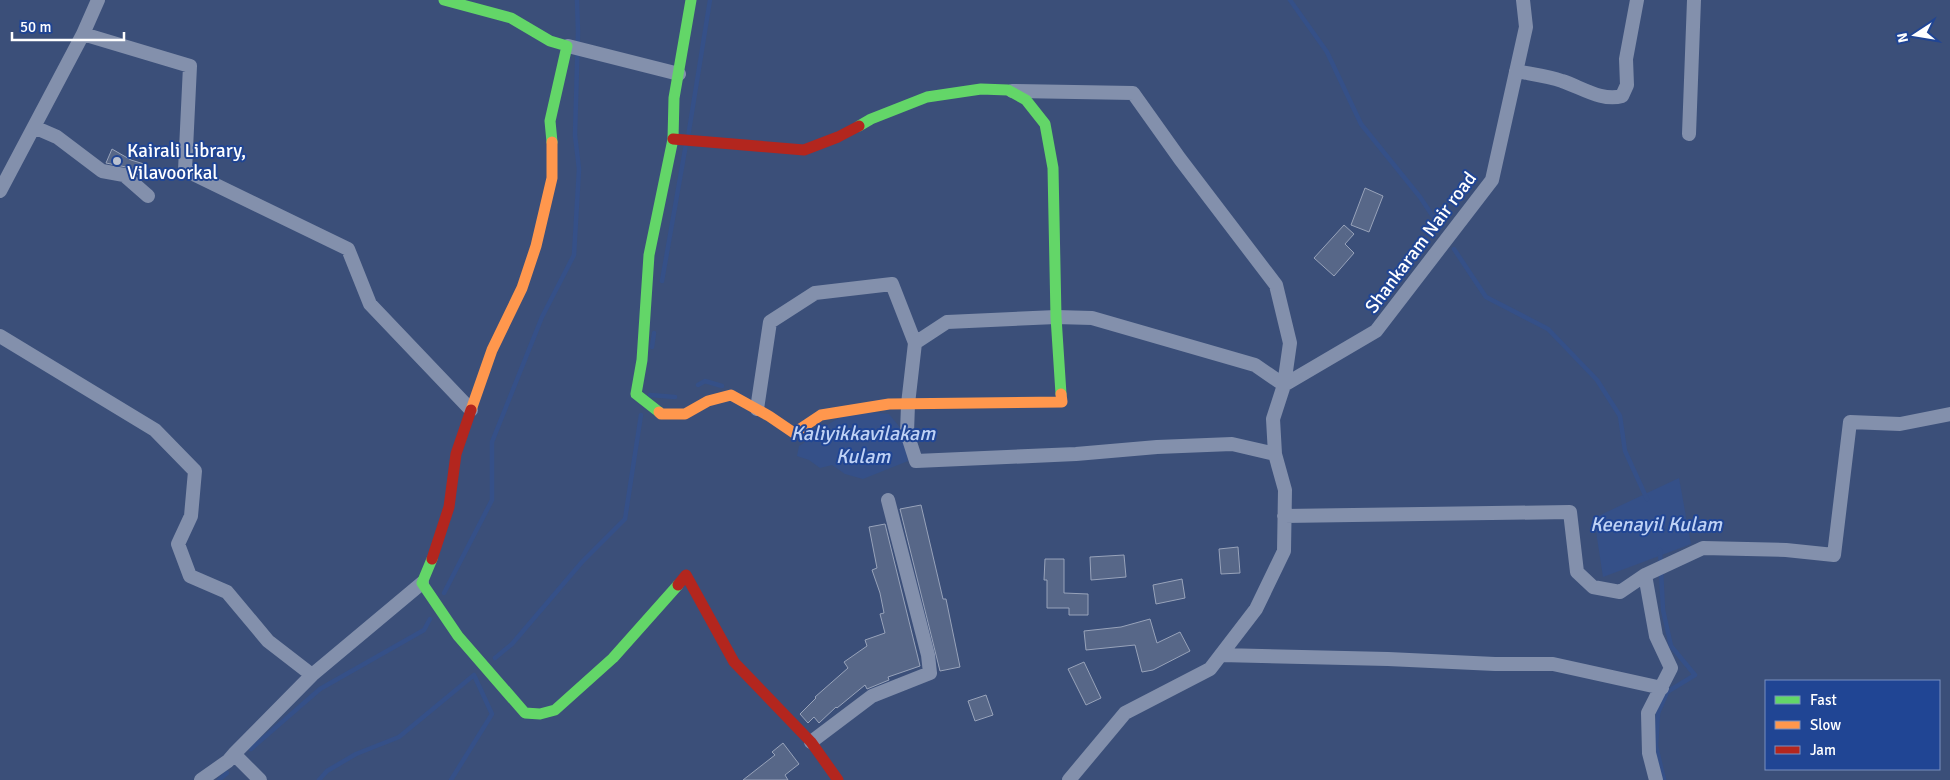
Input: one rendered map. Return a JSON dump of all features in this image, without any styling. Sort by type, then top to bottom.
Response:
[{"type":"street","points":[[0,191],[83,34],[98,0]]},
{"type":"street","points":[[444,0],[510,18],[550,41],[679,74]]},
{"type":"street","points":[[691,0],[674,98],[682,139],[649,255],[642,360],[636,394],[661,414],[685,414],[708,401],[731,395],[794,432],[821,416],[889,404],[1062,402],[1056,317],[1053,168],[1045,124],[1026,100],[1008,90]]},
{"type":"street","name":"Shankaram Nair road","points":[[1284,385],[1376,331],[1492,180],[1526,27],[1523,0]]},
{"type":"street","points":[[1516,71],[1561,80],[1594,94],[1613,99],[1622,96],[1627,85],[1626,59],[1637,0]]},
{"type":"street","points":[[1689,134],[1694,0]]},
{"type":"street","points":[[83,34],[190,66],[185,170],[348,249],[370,304],[471,410]]},
{"type":"street","points":[[200,780],[228,760],[312,675],[422,583],[439,541],[449,507],[456,454],[492,350],[522,288],[536,246],[552,178],[550,121],[567,46]]},
{"type":"street","points":[[682,139],[804,150],[838,137],[871,119],[927,97],[981,89],[1133,93],[1180,159],[1276,284],[1290,343],[1284,385],[1273,419],[1275,454],[1285,490],[1284,551],[1256,609],[1210,670],[1125,712],[1069,780]]},
{"type":"street","points":[[34,127],[57,137],[102,171],[124,175],[148,196]]},
{"type":"street","points":[[757,409],[770,322],[815,293],[892,284],[915,343],[908,404],[907,433],[916,461],[1076,454],[1157,447],[1232,444],[1275,454]]},
{"type":"street","points":[[915,343],[947,322],[1056,317],[1092,318],[1255,365],[1284,385]]},
{"type":"street","points":[[0,336],[155,430],[195,471],[190,516],[178,544],[190,576],[227,592],[268,641],[312,675]]},
{"type":"street","points":[[1284,516],[1570,512],[1577,572],[1594,587],[1620,592],[1648,573],[1703,548],[1786,550],[1834,555],[1850,422],[1900,424],[1950,414]]},
{"type":"street","points":[[811,742],[872,696],[930,673],[928,655],[888,500]]},
{"type":"street","points":[[1648,573],[1656,636],[1672,668],[1648,713],[1649,753],[1656,780]]},
{"type":"street","points":[[422,583],[458,636],[525,713],[540,714],[556,710],[613,658],[686,575],[734,662],[811,742],[838,780]]},
{"type":"street","points":[[1221,655],[1495,664],[1553,664],[1662,688]]},
{"type":"street","points":[[234,754],[260,780]]},
{"type":"water","name":"Kaliyikkavilakam Kulam","points":[[862,411],[889,414],[902,430],[908,461],[863,479],[845,474],[832,465],[820,468],[809,460],[797,456],[799,446],[829,424],[842,417]]},
{"type":"water","name":"Keenayil Kulam","points":[[1679,478],[1691,544],[1603,577],[1594,518]]},
{"type":"building","points":[[112,149],[131,160],[144,164],[143,176],[136,174],[126,167],[106,163]]},
{"type":"building","points":[[1365,188],[1383,196],[1369,232],[1351,225]]},
{"type":"building","points":[[1344,225],[1354,234],[1345,244],[1354,253],[1334,276],[1314,258]]},
{"type":"building","points":[[921,505],[943,599],[946,599],[960,667],[940,671],[900,509]]},
{"type":"building","points":[[885,524],[920,666],[888,677],[889,680],[867,689],[865,685],[836,707],[819,723],[814,717],[808,723],[800,714],[815,697],[848,668],[844,662],[867,646],[865,640],[885,633],[880,614],[884,613],[880,593],[872,570],[877,568],[869,527]]},
{"type":"building","points":[[1238,547],[1240,573],[1221,574],[1219,549]]},
{"type":"building","points":[[1124,555],[1126,577],[1091,580],[1090,557]]},
{"type":"building","points":[[1045,559],[1064,559],[1064,593],[1088,594],[1088,615],[1069,615],[1069,608],[1047,608],[1047,580],[1044,580]]},
{"type":"building","points":[[1182,579],[1185,598],[1156,604],[1153,585]]},
{"type":"building","points":[[1150,619],[1157,643],[1180,632],[1190,651],[1153,670],[1142,672],[1135,645],[1086,650],[1084,631],[1121,627]]},
{"type":"building","points":[[1084,662],[1101,698],[1086,705],[1068,669]]},
{"type":"building","points":[[986,695],[993,715],[975,721],[968,701]]},
{"type":"building","points":[[783,743],[799,764],[785,775],[788,780],[743,780],[775,755],[772,752]]},
{"type":"waterway","points":[[444,593],[492,500],[492,442],[542,317],[574,255],[579,169],[575,135],[577,0]]},
{"type":"waterway","points":[[688,137],[710,0]]},
{"type":"waterway","points":[[1290,0],[1327,52],[1361,124],[1420,197],[1440,227]]},
{"type":"waterway","points":[[662,281],[686,144]]},
{"type":"waterway","points":[[1454,249],[1486,297],[1548,329],[1597,380],[1620,416],[1625,451],[1647,499]]},
{"type":"waterway","points":[[652,347],[654,333]]},
{"type":"waterway","points":[[698,385],[705,381],[722,386]]},
{"type":"waterway","points":[[650,395],[675,397]]},
{"type":"waterway","points":[[495,658],[512,644],[582,562],[625,519],[641,415]]},
{"type":"waterway","points":[[1660,550],[1663,610],[1671,646],[1695,675],[1667,692],[1658,713],[1656,746],[1664,780]]},
{"type":"waterway","points":[[251,749],[320,689],[424,630],[430,619]]},
{"type":"waterway","points":[[319,780],[327,771],[356,754],[399,737],[474,675],[492,714],[451,780]]},
{"type":"waterway","points":[[219,780],[227,773]]},
{"type":"traffic: fast","points":[[444,0],[511,18],[550,41],[567,46],[550,121],[552,142]]},
{"type":"traffic: fast","points":[[659,412],[636,394],[642,360],[649,255],[673,139],[674,98],[691,0]]},
{"type":"traffic: fast","points":[[859,126],[871,119],[927,97],[981,89],[1008,90],[1026,100],[1045,124],[1053,168],[1056,317],[1061,394]]},
{"type":"traffic: fast","points":[[432,559],[422,583],[458,636],[525,713],[540,714],[555,710],[613,658],[678,585]]},
{"type":"traffic: slow","points":[[471,410],[492,350],[522,288],[536,246],[552,178],[552,142]]},
{"type":"traffic: slow","points":[[659,412],[661,414],[685,414],[708,401],[731,395],[769,416],[794,433],[821,415],[889,404],[1062,402],[1061,394]]},
{"type":"traffic: jam","points":[[673,139],[804,150],[838,137],[859,126]]},
{"type":"traffic: jam","points":[[432,559],[449,507],[456,454],[471,410]]},
{"type":"traffic: jam","points":[[678,585],[686,575],[734,662],[811,742],[838,780]]},
{"type":"place","name":"Kairali Library, Vilavoorkal","points":[[117,161]]}]
